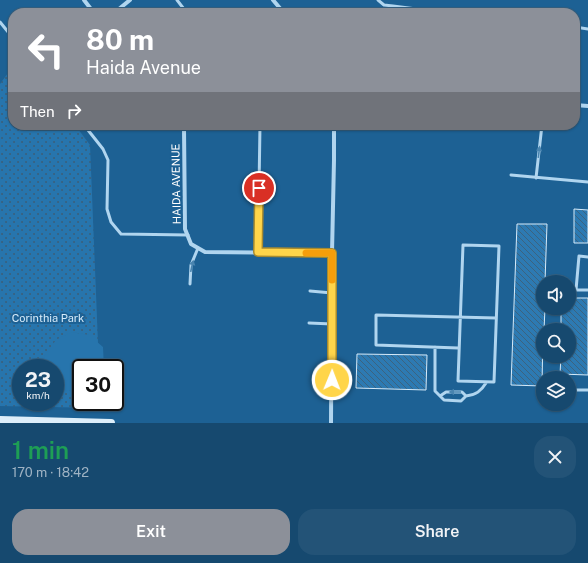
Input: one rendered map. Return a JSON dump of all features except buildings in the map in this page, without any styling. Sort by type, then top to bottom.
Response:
[{"type":"main road","points":[[0,420],[111,423]]},
{"type":"street","points":[[84,0],[90,8]]},
{"type":"street","points":[[120,8],[130,0]]},
{"type":"street","points":[[273,0],[280,8]]},
{"type":"street","name":"HAIDA AVENUE","points":[[184,130],[185,229],[192,244],[198,248]]},
{"type":"street","points":[[331,423],[334,130]]},
{"type":"street","points":[[198,248],[206,252],[332,253]]},
{"type":"lane","points":[[177,0],[183,8]]},
{"type":"lane","points":[[378,0],[384,5],[403,8]]},
{"type":"lane","points":[[384,5],[387,0]]},
{"type":"lane","points":[[0,22],[8,32]]},
{"type":"lane","points":[[88,130],[103,149],[108,160],[107,209],[111,222],[121,234],[188,236]]},
{"type":"lane","points":[[258,252],[260,130]]},
{"type":"lane","points":[[536,178],[541,130]]},
{"type":"lane","points":[[511,176],[588,182]]},
{"type":"lane","points":[[462,245],[498,246],[496,318],[494,382],[486,383],[458,381],[462,245]]},
{"type":"lane","points":[[190,284],[190,265],[198,248]]},
{"type":"lane","points":[[588,257],[578,256],[576,290],[588,290]]},
{"type":"lane","points":[[310,291],[332,293]]},
{"type":"lane","points":[[458,348],[376,345],[376,315],[496,318]]},
{"type":"lane","points":[[309,323],[332,324]]},
{"type":"lane","points":[[436,347],[435,391],[444,400],[461,401],[466,396]]},
{"type":"lane","points":[[440,396],[446,392],[462,392],[466,396],[473,396],[483,388],[486,383]]},
{"type":"lane","points":[[576,390],[588,390]]},
{"type":"green space","name":"Corinthia Park","points":[[8,73],[8,130],[79,130],[90,145],[99,359],[72,359],[72,407],[64,407],[64,359],[12,359],[12,406],[0,406],[0,84]]},
{"type":"green space","points":[[71,332],[89,335],[103,347],[104,359],[72,359],[72,391],[64,390],[64,359],[45,359],[45,355],[56,340]]},
{"type":"slow traffic","points":[[306,253],[332,253],[332,280]]},
{"type":"route","points":[[259,188],[258,252],[332,253],[332,380]]}]
